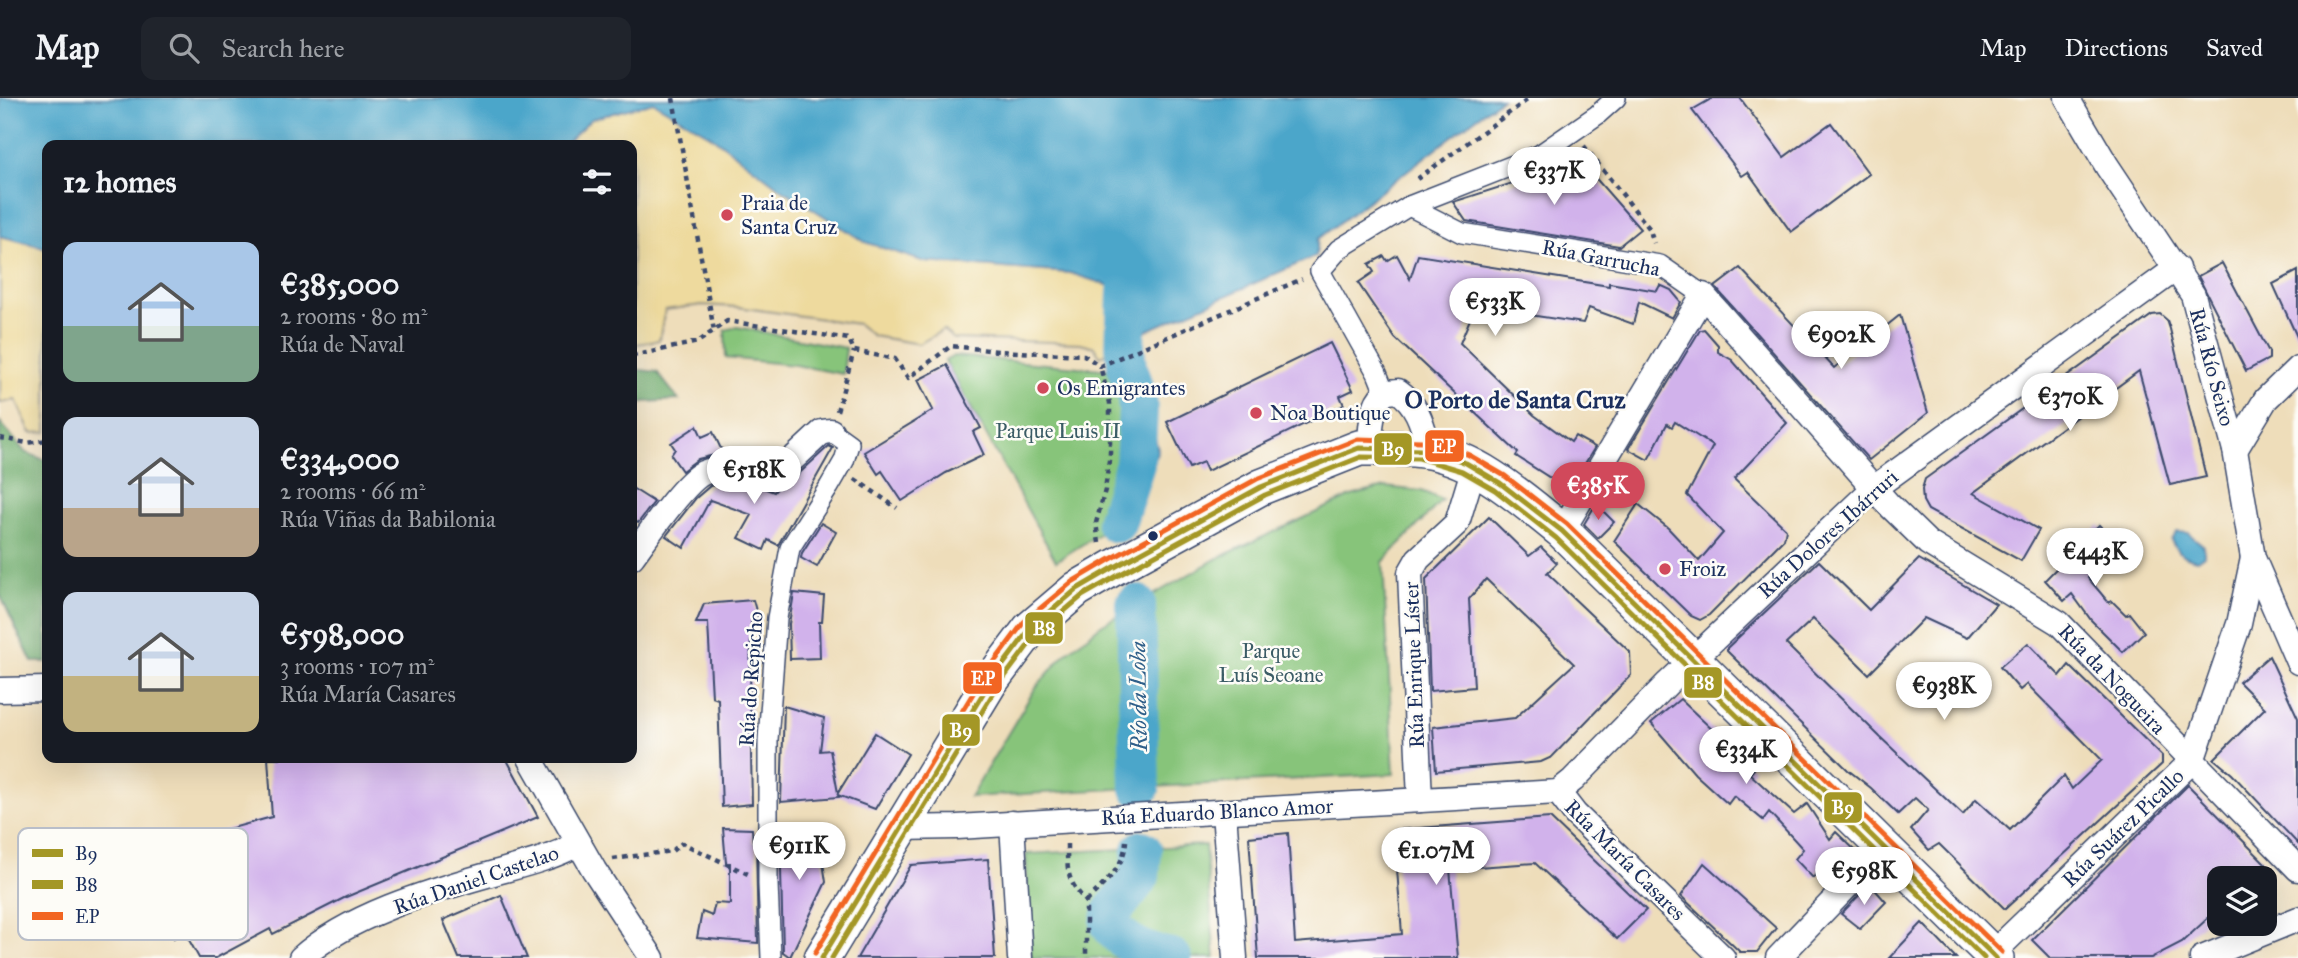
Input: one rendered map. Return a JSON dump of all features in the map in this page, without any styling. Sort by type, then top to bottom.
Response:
[{"type":"main road","points":[[822,958],[990,682],[1030,629],[1077,589],[1261,487],[1359,448],[1430,451],[1474,467],[1562,531],[1691,661],[1994,956]]},
{"type":"street","points":[[1385,393],[1377,373],[1320,271],[1339,249],[1409,206],[1539,155],[1616,98]]},
{"type":"street","name":"Rúa Río Seixo","points":[[2067,98],[2107,166],[2193,295],[2235,450],[2247,509],[2253,558],[2298,662]]},
{"type":"street","name":"Rúa Garrucha","points":[[1409,206],[1462,233],[1660,265],[1703,295],[1874,488]]},
{"type":"street","name":"Rúa Dolores Ibárruri","points":[[1691,661],[1874,488],[2177,268]]},
{"type":"street","points":[[1562,531],[1703,295]]},
{"type":"street","points":[[2235,450],[2266,399],[2298,368]]},
{"type":"street","points":[[1370,448],[1370,428],[1380,399],[1385,393],[1398,391],[1410,399],[1420,417],[1430,451]]},
{"type":"street","points":[[637,551],[683,492],[701,474],[718,469],[780,471],[822,432],[831,431]]},
{"type":"street","name":"Rúa do Repicho","points":[[771,958],[768,740],[777,618],[790,548],[839,469],[849,444],[831,431]]},
{"type":"street","name":"Rúa Enrique Líster","points":[[1420,800],[1410,573],[1418,559],[1457,523],[1474,467]]},
{"type":"street","name":"Rúa da Nogueira","points":[[1874,488],[1928,542],[2059,623],[2298,869]]},
{"type":"street","name":"Rúa Suárez Picallo","points":[[1994,956],[2192,761],[2239,624],[2253,558]]},
{"type":"street","points":[[1558,792],[1691,661]]},
{"type":"street","points":[[0,690],[42,689]]},
{"type":"street","points":[[533,763],[578,844],[652,958]]},
{"type":"street","name":"Rúa Eduardo Blanco Amor","points":[[899,828],[1558,792]]},
{"type":"street","name":"Rúa María Casares","points":[[1558,792],[1574,814],[1723,958]]},
{"type":"street","points":[[1224,812],[1235,958]]},
{"type":"street","points":[[1013,823],[1020,958]]},
{"type":"street","name":"Rúa Daniel Castelao","points":[[301,958],[314,946],[365,919],[444,888],[559,854],[578,844]]},
{"type":"street","points":[[1778,958],[1884,848]]},
{"type":"street","points":[[2202,958],[2298,919]]},
{"type":"path","points":[[673,98],[714,331]]},
{"type":"path","points":[[1410,184],[1530,98]]},
{"type":"path","points":[[1572,132],[1649,228],[1660,265]]},
{"type":"path","points":[[1100,366],[1320,271]]},
{"type":"path","points":[[637,355],[698,342],[727,321],[849,339],[855,351],[831,431]]},
{"type":"path","points":[[855,351],[895,359],[908,378],[951,346],[1084,355],[1100,366],[1110,403],[1110,453],[1105,490],[1096,523],[1100,543]]},
{"type":"path","points":[[0,438],[27,443],[42,441]]},
{"type":"path","points":[[839,469],[897,508]]},
{"type":"path","points":[[1086,901],[1120,865],[1125,855],[1126,841]]},
{"type":"path","points":[[594,870],[609,860],[671,851],[682,843],[768,884]]},
{"type":"path","points":[[1067,844],[1067,865],[1072,886],[1086,901],[1086,958]]},
{"type":"green space","points":[[737,327],[846,348],[843,374],[795,365],[726,358],[725,330]]},
{"type":"green space","name":"Parque Luis II","points":[[954,356],[1112,370],[1128,395],[1114,509],[1116,523],[1056,561],[945,361]]},
{"type":"green space","points":[[637,370],[657,372],[679,400],[643,402],[637,407]]},
{"type":"green space","points":[[0,422],[25,452],[42,459],[42,662],[32,662],[0,595]]},
{"type":"green space","name":"Parque Luís Seoane","points":[[1385,487],[1422,491],[1442,500],[1383,562],[1394,774],[970,797],[1036,687],[1066,653],[1101,625],[1216,559],[1351,496]]},
{"type":"green space","points":[[1205,845],[1215,958],[1031,958],[1026,854]]},
{"type":"sand","name":"Praia de Santa Cruz","points":[[653,102],[710,135],[780,188],[865,242],[925,262],[1070,273],[1123,289],[1120,348],[1100,356],[1095,347],[1081,343],[954,339],[943,330],[919,344],[873,336],[858,324],[738,307],[702,305],[665,310],[659,340],[637,344],[637,140],[569,140],[591,119]]},
{"type":"sand","points":[[0,236],[42,247],[42,432],[31,433],[16,400],[0,403]]},
{"type":"water","points":[[0,98],[1502,98],[1318,239],[1316,256],[1128,339],[1126,291],[1070,273],[925,262],[865,242],[780,188],[710,135],[653,102],[591,119],[569,140],[42,140],[42,247],[0,236]]},
{"type":"water","points":[[1128,395],[1145,397],[1158,450],[1129,515],[1116,523],[1114,509]]},
{"type":"water","points":[[2177,532],[2188,533],[2204,546],[2204,555],[2197,560],[2181,553],[2171,540]]},
{"type":"building","points":[[1713,98],[1740,98],[1784,157],[1831,123],[1869,174],[1791,232],[1748,172],[1742,176],[1692,110]]},
{"type":"building","points":[[1578,158],[1640,229],[1619,246],[1466,221],[1453,202],[1566,166]]},
{"type":"building","points":[[1397,255],[1410,279],[1418,255],[1609,286],[1609,283],[1657,291],[1660,285],[1671,290],[1681,302],[1672,318],[1639,302],[1633,324],[1589,308],[1583,323],[1475,307],[1460,343],[1534,415],[1571,442],[1575,436],[1595,447],[1569,490],[1516,456],[1518,453],[1395,338],[1358,283],[1374,272],[1369,264],[1384,256],[1387,261]]},
{"type":"building","points":[[2222,263],[2269,352],[2269,359],[2246,371],[2198,276]]},
{"type":"building","points":[[1740,268],[1834,368],[1900,315],[1928,413],[1869,460],[1715,287]]},
{"type":"building","points":[[2298,271],[2298,339],[2273,284]]},
{"type":"building","points":[[2160,314],[2167,320],[2170,329],[2206,477],[2170,485],[2139,371],[1973,493],[2039,530],[2021,561],[1928,510],[1923,501],[1925,479],[2152,315]]},
{"type":"building","points":[[1704,329],[1718,345],[1718,352],[1732,360],[1787,423],[1734,479],[1786,529],[1784,539],[1709,615],[1700,620],[1691,616],[1614,541],[1638,504],[1668,528],[1699,561],[1723,533],[1687,495],[1713,446],[1675,422],[1672,427],[1667,424],[1648,460],[1628,449],[1700,330]]},
{"type":"building","name":"Noa Boutique","points":[[1330,343],[1353,390],[1340,396],[1344,405],[1207,471],[1203,462],[1189,468],[1167,422]]},
{"type":"building","points":[[947,365],[981,428],[973,432],[984,455],[946,473],[902,501],[882,471],[878,474],[864,452],[933,410],[918,380]]},
{"type":"building","points":[[697,426],[702,437],[713,432],[723,453],[698,459],[682,471],[671,455],[675,449],[671,443]]},
{"type":"building","points":[[829,446],[833,448],[778,545],[768,540],[764,550],[739,538],[752,515],[710,500],[684,548],[666,536],[696,498],[710,486],[750,483],[774,492],[779,486],[790,482]]},
{"type":"building","points":[[637,491],[654,502],[637,522]]},
{"type":"building","points":[[1596,504],[1614,522],[1598,538],[1584,524]]},
{"type":"building","points":[[1489,517],[1529,556],[1541,547],[1557,563],[1547,573],[1630,652],[1631,675],[1552,757],[1541,762],[1436,771],[1433,727],[1515,718],[1574,664],[1486,579],[1469,599],[1474,687],[1430,691],[1426,579]]},
{"type":"building","points":[[821,523],[836,532],[817,567],[801,558]]},
{"type":"building","points":[[2099,525],[2120,546],[2088,578],[2109,603],[2112,601],[2126,615],[2129,613],[2144,632],[2123,652],[2091,620],[2072,594],[2064,601],[2045,580]]},
{"type":"building","points":[[1919,559],[1996,604],[1967,638],[1924,618],[1869,674],[1813,619],[1786,644],[1963,815],[1976,799],[2010,830],[2064,776],[2072,789],[2102,760],[2027,684],[2020,690],[2000,667],[2028,643],[2060,676],[2069,665],[2162,756],[2162,764],[2005,909],[1939,844],[1929,850],[1911,830],[1928,810],[1915,798],[1898,814],[1848,770],[1727,651],[1727,648],[1819,561],[1869,610]]},
{"type":"building","points":[[794,593],[824,596],[822,622],[819,622],[820,658],[790,659],[789,624]]},
{"type":"building","points":[[753,600],[758,618],[751,622],[752,804],[722,807],[718,699],[712,697],[708,623],[696,623],[704,604]]},
{"type":"building","points":[[2269,656],[2298,718],[2298,844],[2232,774],[2214,759],[2265,708],[2239,682]]},
{"type":"building","points":[[1680,699],[1754,769],[1750,774],[1794,814],[1807,804],[1830,839],[1836,832],[1856,851],[1838,868],[1827,858],[1813,878],[1795,859],[1803,849],[1769,812],[1763,820],[1734,796],[1728,804],[1695,774],[1651,723]]},
{"type":"building","points":[[784,706],[824,718],[820,751],[830,750],[838,793],[875,733],[908,754],[875,809],[838,795],[839,797],[781,802]]},
{"type":"building","points":[[268,763],[509,763],[538,817],[346,897],[273,934],[270,929],[216,958],[199,958],[189,940],[248,940],[248,828],[232,828],[272,817]]},
{"type":"building","points":[[2188,785],[2266,864],[2207,866],[2207,919],[2182,942],[2151,958],[2050,958],[2032,940]]},
{"type":"building","points":[[1550,818],[1646,910],[1617,939],[1535,863],[1450,869],[1458,958],[1258,958],[1249,837],[1288,833],[1295,943],[1402,934],[1394,830]]},
{"type":"building","points":[[723,828],[752,829],[753,843],[756,843],[758,943],[697,938],[702,912],[712,916],[715,903],[730,904],[730,863],[726,863]]},
{"type":"building","points":[[780,829],[818,830],[826,882],[790,957],[783,952]]},
{"type":"building","points":[[988,859],[995,958],[857,958],[911,865]]},
{"type":"building","points":[[1704,863],[1776,928],[1757,952],[1740,952],[1681,896]]},
{"type":"building","points":[[1870,884],[1886,902],[1860,929],[1841,914]]},
{"type":"building","points":[[501,895],[527,958],[459,958],[443,920]]},
{"type":"building","points":[[1922,923],[1956,958],[1889,958]]},
{"type":"waterway","name":"Río da Loba","points":[[1116,523],[1135,464],[1138,411],[1137,397],[1127,368],[1127,291]]},
{"type":"waterway","name":"Río da Loba","points":[[1136,604],[1140,788]]},
{"type":"waterway","name":"Río da Loba","points":[[1142,850],[1140,876],[1113,911],[1110,924],[1129,943],[1172,958]]},
{"type":"transit line","name":"EP","points":[[815,953],[983,677],[1024,622],[1072,582],[1109,560],[1257,479],[1358,439],[1422,441],[1450,447],[1505,476],[1567,524],[2002,952]]},
{"type":"transit line","name":"B9","points":[[822,958],[990,682],[1030,629],[1077,589],[1113,568],[1261,487],[1359,448],[1421,450],[1466,463],[1500,483],[1562,531],[1996,958]]},
{"type":"transit line","name":"B8","points":[[832,958],[997,687],[1036,635],[1082,596],[1117,576],[1265,495],[1361,457],[1419,458],[1462,471],[1495,490],[1556,538],[1984,958]]},
{"type":"place","name":"Praia de Santa Cruz","points":[[727,215]]},
{"type":"place","name":"Os Emigrantes","points":[[1043,388]]},
{"type":"place","name":"Noa Boutique","points":[[1256,413]]},
{"type":"place","name":"Froiz","points":[[1665,569]]},
{"type":"district","name":"O Porto de Santa Cruz","points":[[1515,400]]}]
